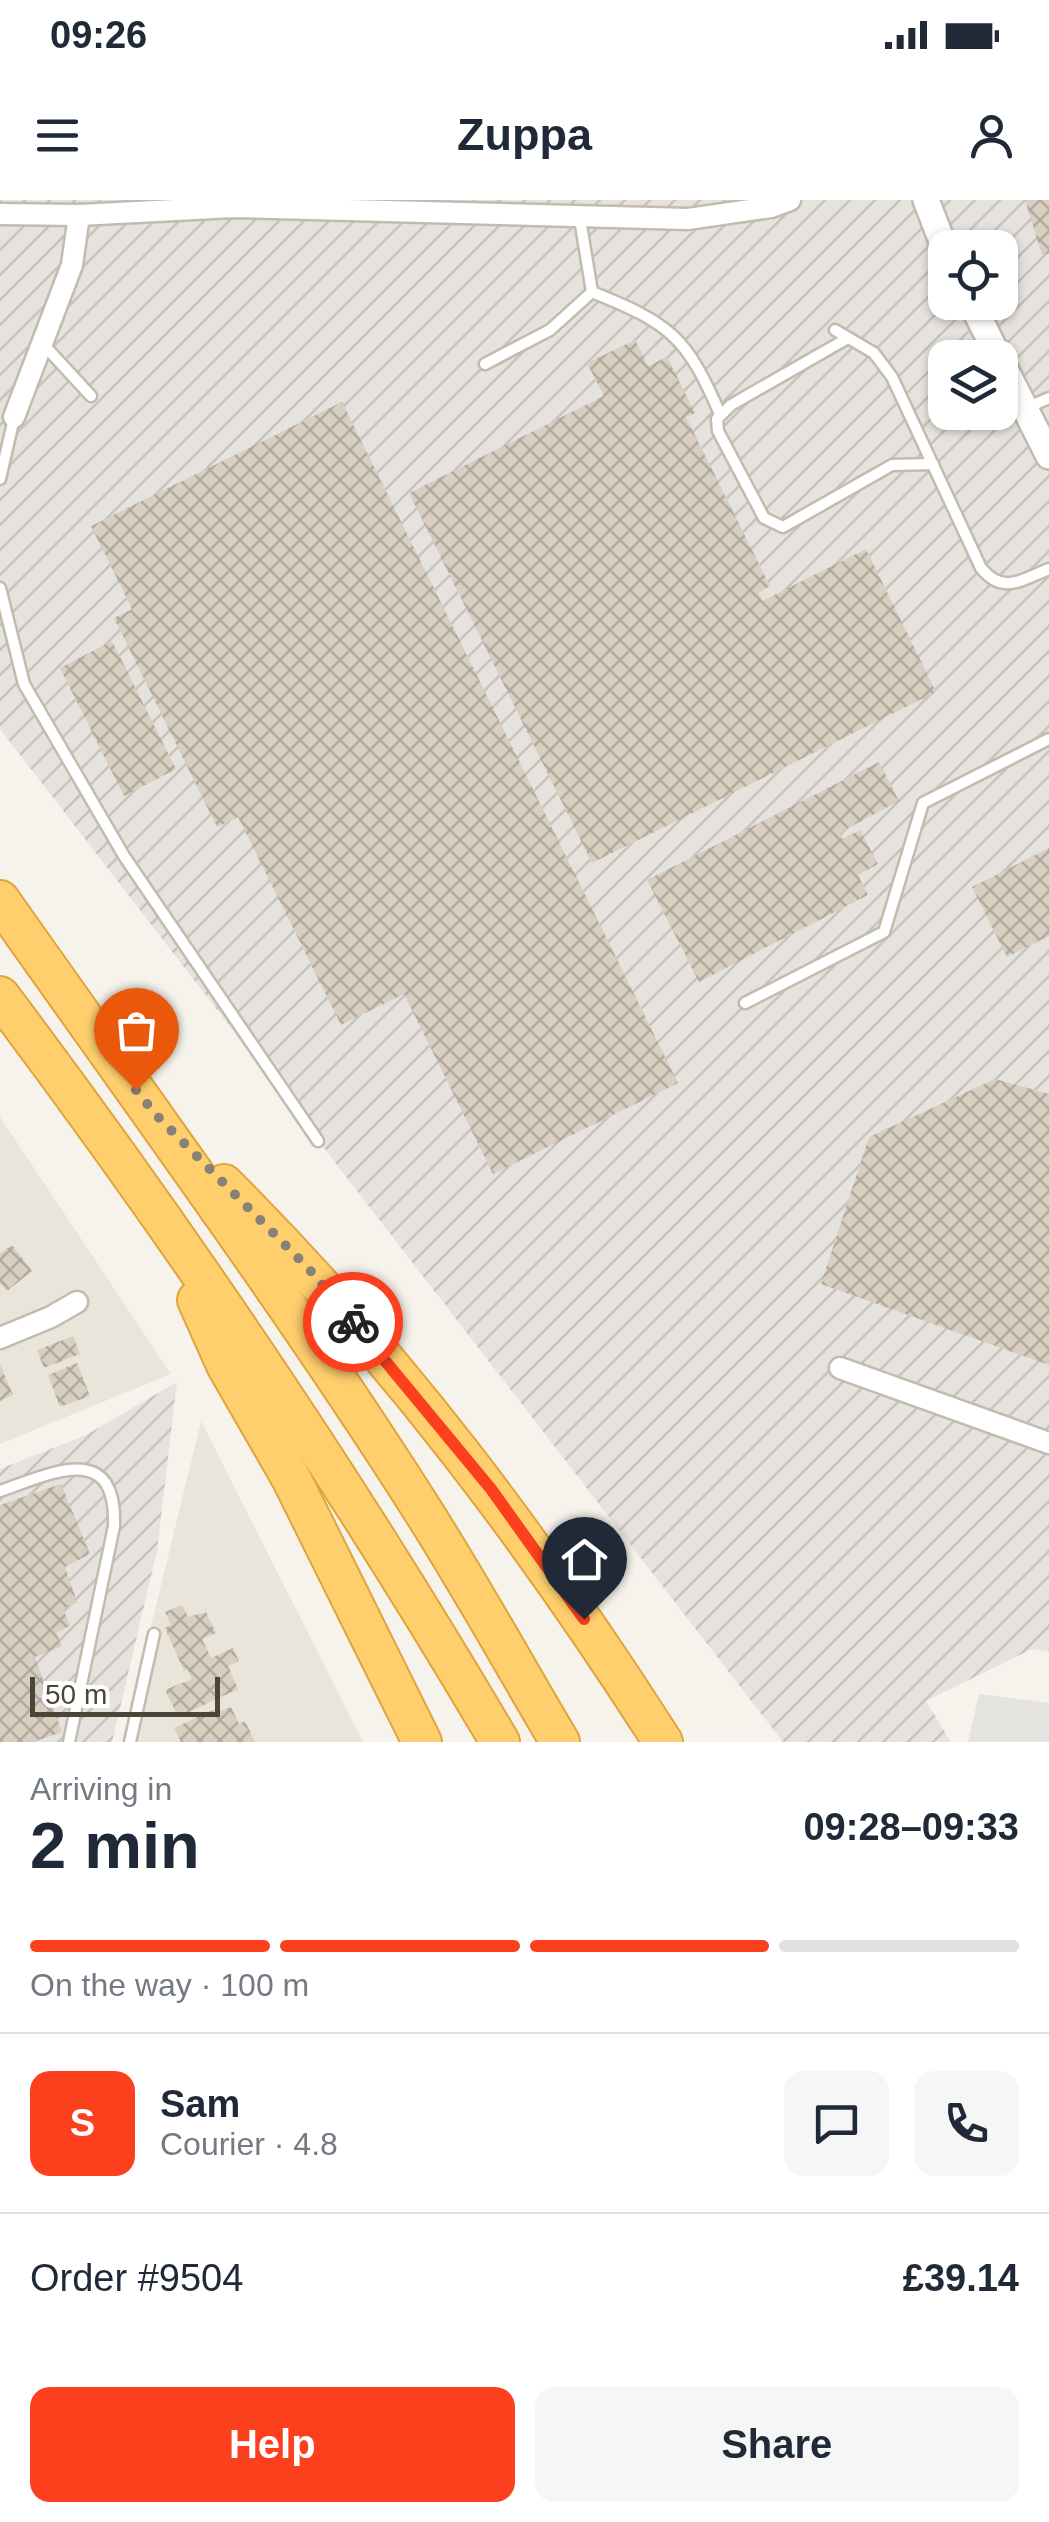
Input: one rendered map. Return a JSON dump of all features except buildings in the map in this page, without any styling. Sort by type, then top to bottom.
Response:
[{"type":"highway","points":[[0,900],[156,1115],[418,1502],[560,1742]]},
{"type":"highway","points":[[0,996],[157,1211],[370,1532],[500,1742]]},
{"type":"highway","points":[[156,1115],[309,1269],[491,1489],[584,1619],[663,1742]]},
{"type":"highway","points":[[157,1211],[226,1365],[291,1478],[422,1742]]},
{"type":"street","points":[[8,209],[79,215],[233,207],[458,207],[580,219],[771,207],[790,200]]},
{"type":"street","points":[[926,200],[938,230]]},
{"type":"street","points":[[14,417],[72,265],[79,215]]},
{"type":"street","points":[[1018,380],[1037,403],[1049,456]]},
{"type":"street","points":[[0,1338],[77,1302]]},
{"type":"street","points":[[840,1368],[1049,1442]]},
{"type":"lane","points":[[580,219],[592,292]]},
{"type":"lane","points":[[485,364],[550,330],[592,292]]},
{"type":"lane","points":[[592,292],[640,311],[672,332],[698,365],[720,414]]},
{"type":"lane","points":[[835,330],[874,353],[892,376],[981,568],[991,580],[1014,583],[1049,569]]},
{"type":"lane","points":[[848,338],[720,414],[718,431],[764,518],[783,528],[892,465],[933,464]]},
{"type":"lane","points":[[42,343],[91,396]]},
{"type":"lane","points":[[0,479],[14,417]]},
{"type":"lane","points":[[0,588],[24,684],[124,856],[318,1141]]},
{"type":"lane","points":[[745,1003],[884,932],[923,803],[1049,739]]},
{"type":"lane","points":[[0,1491],[69,1467],[88,1470],[105,1483],[115,1500],[114,1526],[69,1742]]},
{"type":"lane","points":[[130,1742],[154,1634]]},
{"type":"shaded area","points":[[0,200],[1049,200],[1049,1651],[1032,1649],[926,1701],[951,1742],[783,1742],[0,729]]},
{"type":"shaded area","points":[[0,1117],[171,1374],[0,1444]]},
{"type":"shaded area","points":[[177,1382],[157,1551],[112,1742],[0,1742],[0,1469],[86,1435]]},
{"type":"shaded area","points":[[201,1421],[363,1742],[123,1742]]},
{"type":"shaded area","points":[[979,1694],[1049,1703],[1049,1742],[968,1742]]},
{"type":"way so far","points":[[136,1090],[309,1269],[353,1322]]},
{"type":"route","points":[[353,1322],[491,1489],[584,1619]]}]
